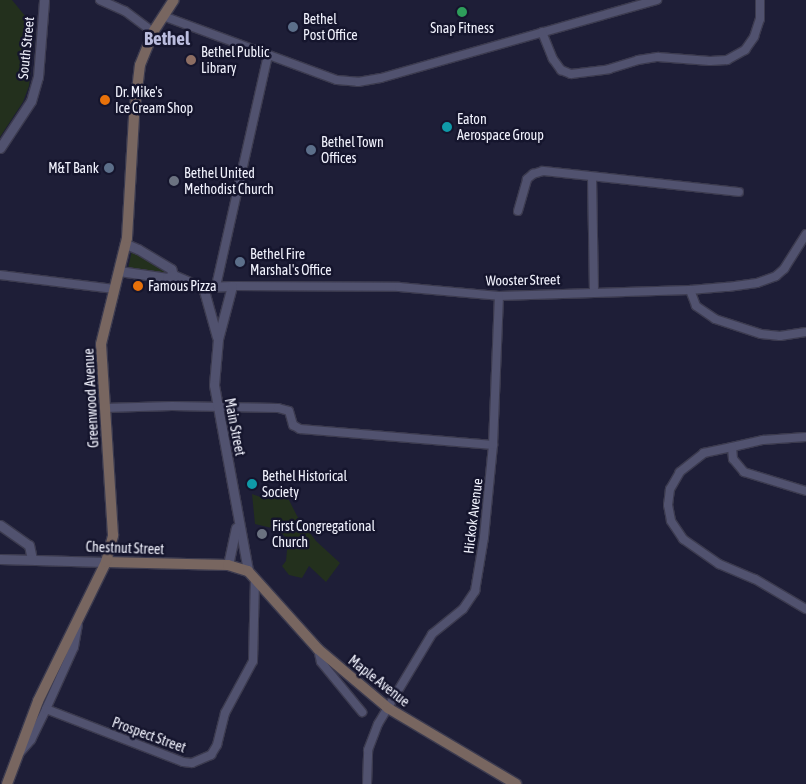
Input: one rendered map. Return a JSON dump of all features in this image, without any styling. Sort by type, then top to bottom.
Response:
[{"type":"main road","name":"Greenwood Avenue","points":[[7,784],[38,701],[106,562],[113,535],[101,344],[126,244],[136,88],[140,64],[152,32],[174,0]]},
{"type":"main road","name":"Chestnut Street","points":[[106,562],[228,565],[252,575]]},
{"type":"main road","name":"Maple Avenue","points":[[252,575],[318,649],[388,708],[516,784]]},
{"type":"street","name":"South Street","points":[[0,148],[32,101],[38,78],[44,0]]},
{"type":"street","points":[[100,0],[125,11],[152,32]]},
{"type":"street","points":[[163,16],[337,80],[358,82],[381,78],[657,0]]},
{"type":"street","points":[[542,32],[553,59],[561,70],[571,74],[609,69],[638,60],[658,57],[710,61],[727,60],[745,50],[754,37],[760,19],[760,0]]},
{"type":"street","points":[[216,286],[268,55]]},
{"type":"street","points":[[518,211],[522,191],[532,174],[543,171],[739,192]]},
{"type":"street","points":[[592,177],[594,292]]},
{"type":"street","name":"Wooster Street","points":[[203,287],[399,287],[499,296],[690,290],[768,281],[784,269],[806,234]]},
{"type":"street","points":[[126,244],[171,269],[173,275]]},
{"type":"street","points":[[118,271],[167,278],[173,275],[203,287]]},
{"type":"street","points":[[0,275],[114,289]]},
{"type":"street","name":"Main Street","points":[[232,286],[218,339],[214,385],[216,407],[237,520],[252,575]]},
{"type":"street","name":"Main Street","points":[[203,287],[218,339]]},
{"type":"street","points":[[690,290],[696,306],[715,319],[761,334],[780,336],[806,332]]},
{"type":"street","name":"Hickok Avenue","points":[[367,784],[369,746],[378,724],[432,634],[463,609],[474,591],[484,537],[493,445],[499,296]]},
{"type":"street","points":[[104,408],[285,408],[292,415],[293,426],[300,429],[493,445]]},
{"type":"street","points":[[806,437],[763,440],[704,453],[680,472],[670,489],[668,505],[671,521],[684,540],[719,564],[754,579],[806,609]]},
{"type":"street","points":[[732,447],[733,459],[744,472],[806,491]]},
{"type":"street","name":"Main Street","points":[[228,565],[235,538],[237,520]]},
{"type":"street","points":[[0,525],[29,544],[32,559]]},
{"type":"street","name":"Chestnut Street","points":[[0,559],[106,562]]},
{"type":"street","name":"Prospect Street","points":[[46,709],[184,762],[192,763],[211,755],[217,745],[224,713],[253,661],[252,575]]},
{"type":"street","points":[[16,756],[22,753],[31,740],[46,709],[74,647],[79,617]]},
{"type":"street","points":[[318,649],[321,662],[362,712]]},
{"type":"green space","points":[[0,0],[12,0],[35,28],[29,86],[23,102],[0,137]]},
{"type":"green space","points":[[132,250],[167,269],[167,275],[128,269]]},
{"type":"green space","points":[[252,494],[266,499],[277,496],[289,500],[297,516],[316,541],[340,563],[326,582],[309,566],[302,578],[289,575],[282,566],[286,561],[288,539],[276,529],[255,524]]},
{"type":"place","name":"Snap Fitness","points":[[462,12]]},
{"type":"place","name":"Bethel Post Office","points":[[293,27]]},
{"type":"place","name":"Bethel Public Library","points":[[191,60]]},
{"type":"place","name":"Dr. Mike's Ice Cream Shop","points":[[105,100]]},
{"type":"place","name":"Eaton Aerospace Group","points":[[447,127]]},
{"type":"place","name":"Bethel Town Offices","points":[[311,150]]},
{"type":"place","name":"M&T Bank","points":[[109,168]]},
{"type":"place","name":"Bethel United Methodist Church","points":[[174,181]]},
{"type":"place","name":"Bethel Fire Marshal's Office","points":[[240,262]]},
{"type":"place","name":"Famous Pizza","points":[[138,286]]},
{"type":"place","name":"Bethel Historical Society","points":[[252,484]]},
{"type":"place","name":"First Congregational Church","points":[[262,534]]},
{"type":"district","name":"Bethel","points":[[167,39]]}]
